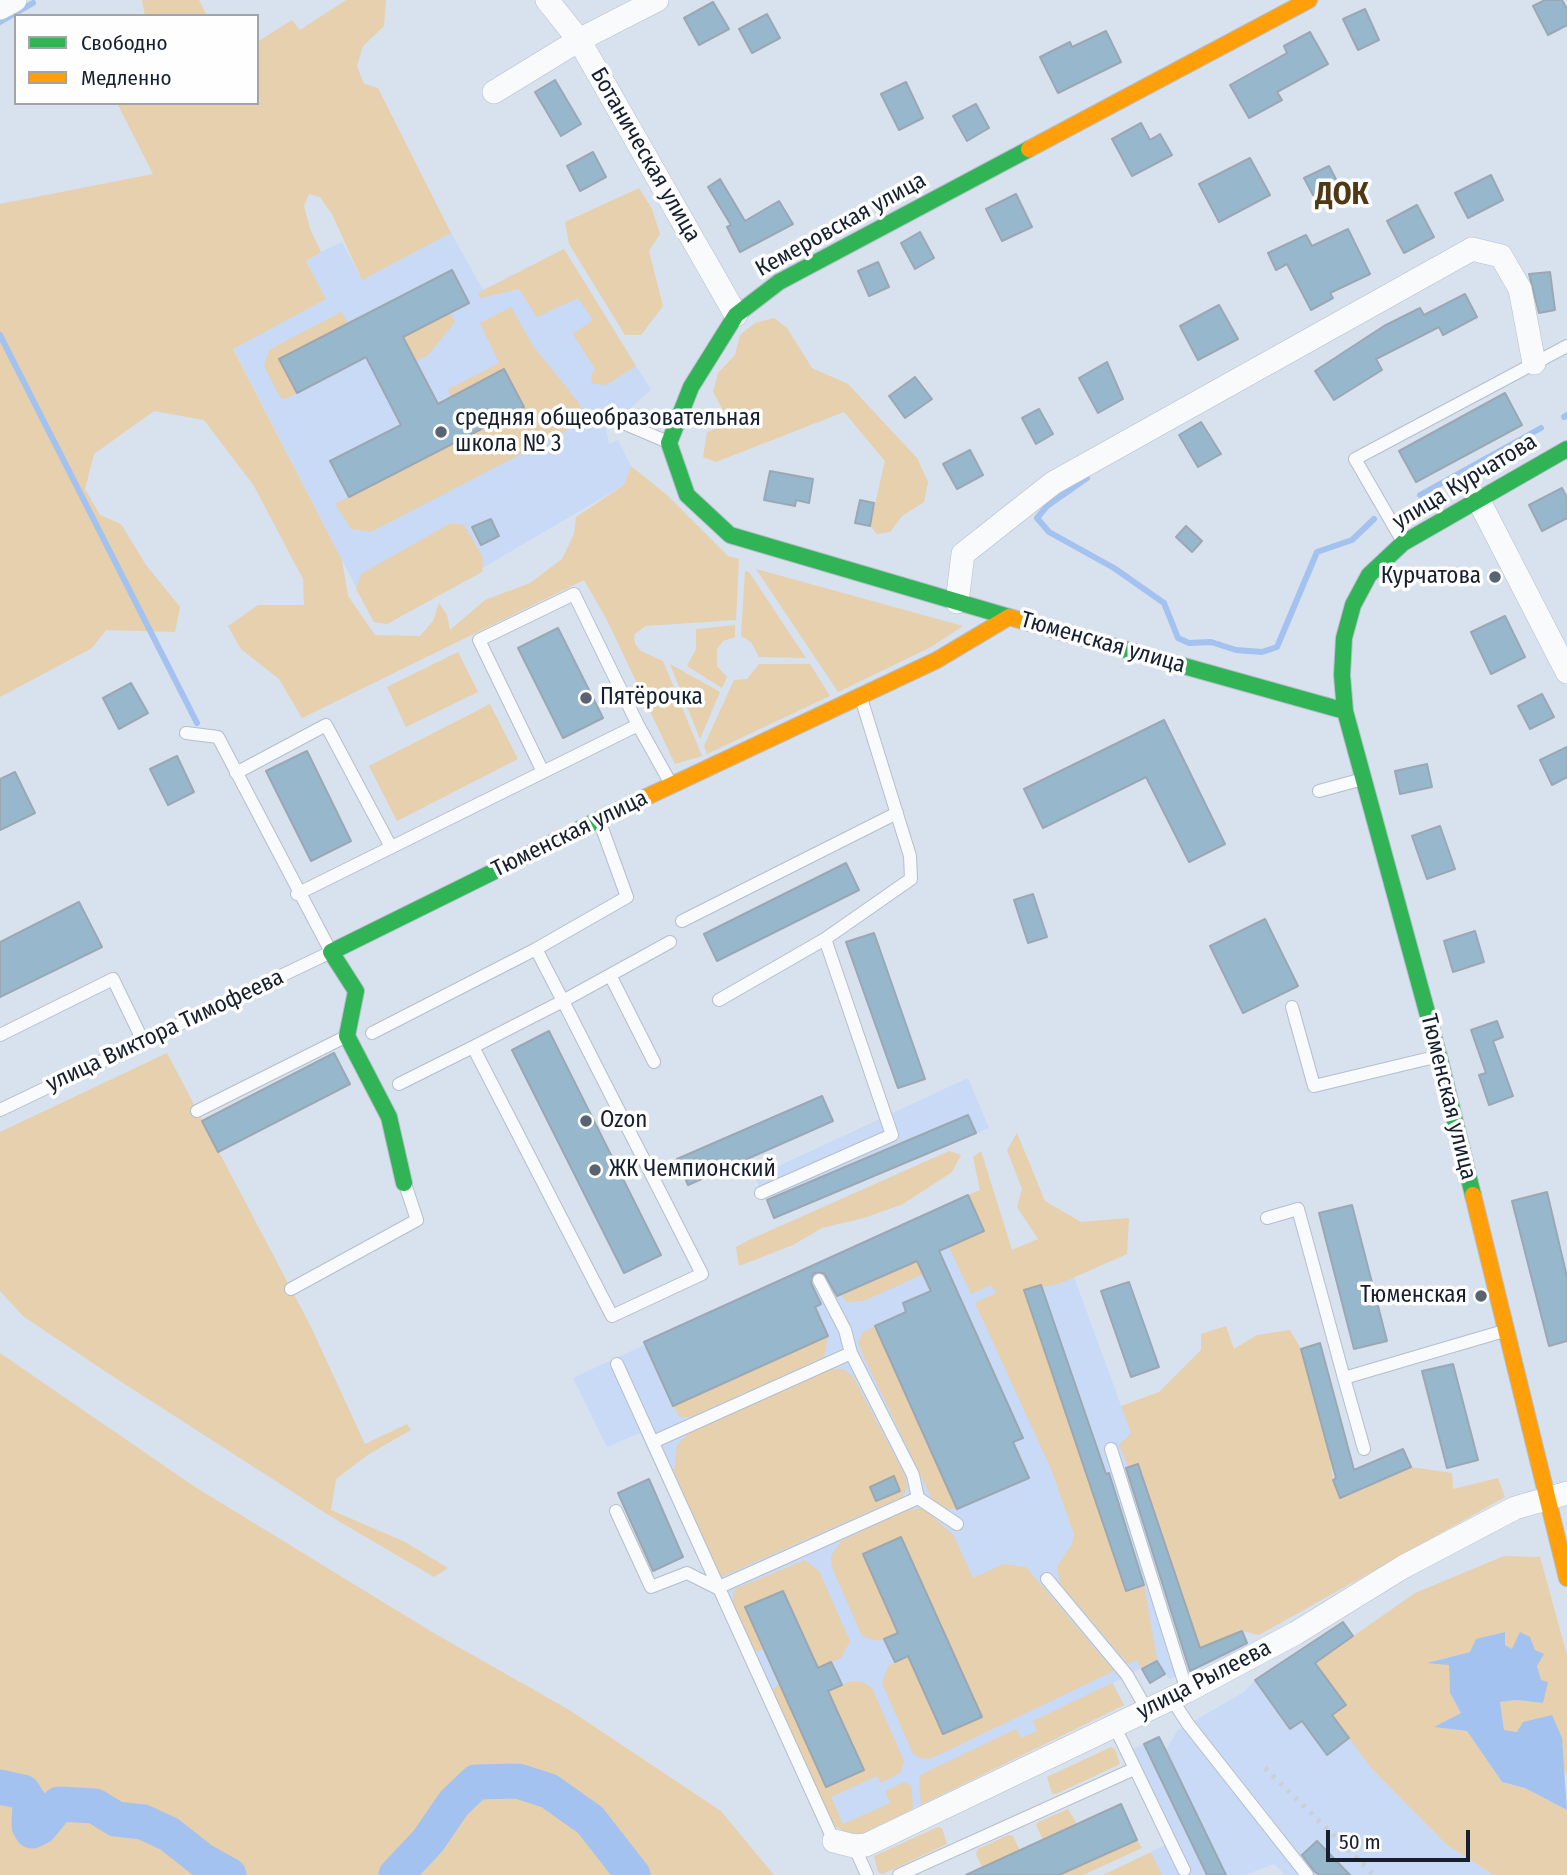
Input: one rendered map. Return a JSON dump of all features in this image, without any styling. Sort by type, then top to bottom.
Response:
[{"type":"street","points":[[0,8],[15,0]]},
{"type":"street","name":"Ботаническая улица","points":[[547,0],[579,40],[736,315]]},
{"type":"street","points":[[494,92],[579,40],[657,0]]},
{"type":"street","name":"Кемеровская улица","points":[[669,443],[691,387],[736,315],[779,282],[1309,0]]},
{"type":"street","points":[[957,603],[963,554],[1053,483],[1472,249],[1501,256],[1520,289],[1534,363]]},
{"type":"street","points":[[669,443],[687,495],[730,535],[746,542],[1009,617]]},
{"type":"street","name":"улица Курчатова","points":[[1345,711],[1342,675],[1344,638],[1353,605],[1369,575],[1403,543],[1567,449]]},
{"type":"street","points":[[1478,499],[1567,672]]},
{"type":"street","name":"Тюменская улица","points":[[331,952],[671,784],[937,660],[1009,617],[1345,711],[1439,1056],[1505,1331],[1557,1495],[1567,1578]]},
{"type":"street","points":[[331,952],[356,991],[347,1036],[389,1116],[404,1183]]},
{"type":"street","name":"улица Рылеева","points":[[844,1843],[866,1845],[1179,1695],[1296,1633],[1403,1567],[1515,1508],[1557,1495]]},
{"type":"lane","points":[[1403,543],[1355,459],[1567,346]]},
{"type":"lane","points":[[616,420],[669,443]]},
{"type":"lane","points":[[543,772],[479,640],[574,594],[638,725],[671,784]]},
{"type":"lane","points":[[719,1000],[825,939],[911,879],[910,856],[860,695]]},
{"type":"lane","points":[[236,773],[326,724],[391,847]]},
{"type":"lane","points":[[298,894],[638,725]]},
{"type":"lane","points":[[186,733],[218,737],[298,894],[331,952]]},
{"type":"lane","points":[[1319,791],[1363,779]]},
{"type":"lane","points":[[682,921],[897,813]]},
{"type":"lane","points":[[372,1033],[536,949],[627,897],[599,820]]},
{"type":"lane","points":[[761,1193],[892,1135],[825,939]]},
{"type":"lane","points":[[400,1084],[563,1001],[670,942]]},
{"type":"lane","points":[[473,1047],[612,1316],[702,1274],[536,949]]},
{"type":"lane","name":"улица Виктора Тимофеева","points":[[0,1110],[331,952]]},
{"type":"lane","points":[[610,975],[654,1062]]},
{"type":"lane","points":[[0,1035],[113,979],[143,1041]]},
{"type":"lane","points":[[1292,1007],[1314,1086],[1439,1056]]},
{"type":"lane","points":[[197,1111],[347,1036]]},
{"type":"lane","points":[[291,1289],[417,1220],[404,1183]]},
{"type":"lane","points":[[1267,1218],[1298,1209],[1364,1449]]},
{"type":"lane","points":[[820,1280],[845,1329],[851,1353],[913,1475],[918,1498],[957,1524]]},
{"type":"lane","points":[[1344,1377],[1505,1331]]},
{"type":"lane","points":[[653,1442],[851,1353]]},
{"type":"lane","points":[[617,1364],[717,1588],[844,1843],[867,1875]]},
{"type":"lane","points":[[1111,1449],[1179,1695],[1222,1768],[1307,1875]]},
{"type":"lane","points":[[717,1588],[918,1498]]},
{"type":"lane","points":[[616,1511],[651,1587],[687,1573],[717,1588]]},
{"type":"lane","points":[[1047,1579],[1127,1675],[1147,1710]]},
{"type":"lane","points":[[1114,1725],[1184,1870]]},
{"type":"lane","points":[[900,1875],[1134,1769]]},
{"type":"shaded area","points":[[142,0],[199,0],[206,14],[145,14]]},
{"type":"shaded area","points":[[346,0],[386,0],[384,26],[363,46],[357,66],[364,84],[378,88],[451,233],[362,280],[332,214],[320,197],[309,194],[304,206],[310,229],[321,252],[306,261],[326,299],[233,349],[342,560],[348,596],[375,635],[420,636],[433,621],[439,603],[447,615],[450,630],[485,600],[530,583],[562,559],[574,534],[576,517],[624,485],[631,466],[668,496],[728,556],[739,559],[736,620],[645,626],[634,635],[635,644],[641,651],[663,661],[702,756],[675,764],[607,620],[584,580],[302,718],[279,679],[241,649],[228,626],[258,605],[304,605],[303,579],[254,486],[204,420],[154,411],[94,454],[85,489],[100,515],[121,524],[146,565],[180,607],[175,632],[106,630],[92,648],[0,697],[0,204],[153,174],[118,105],[259,105],[259,41],[292,20],[300,30]]},
{"type":"shaded area","points":[[639,188],[652,209],[660,234],[649,251],[663,306],[641,335],[625,335],[569,244],[565,222]]},
{"type":"shaded area","name":"средняя общеобразовательная школа № 3","points":[[451,233],[483,290],[564,249],[651,390],[606,429],[609,444],[618,440],[631,466],[624,485],[387,624],[374,622],[233,348],[326,299],[306,261],[321,252],[342,242],[362,280]]},
{"type":"shaded area","points":[[564,249],[636,366],[606,385],[592,383],[591,375],[595,369],[573,334],[593,320],[578,298],[537,317],[519,289],[481,298],[478,293]]},
{"type":"shaded area","points":[[511,307],[533,346],[579,403],[582,412],[579,420],[571,428],[371,532],[351,529],[335,504],[523,407],[451,397],[447,390],[499,363],[480,323]]},
{"type":"shaded area","points":[[341,312],[348,323],[279,359],[297,393],[285,399],[280,397],[264,366],[269,350]]},
{"type":"shaded area","points":[[450,313],[455,322],[428,355],[416,361],[403,337]]},
{"type":"shaded area","points":[[774,318],[787,328],[812,368],[848,384],[917,458],[928,482],[924,502],[902,516],[890,532],[877,534],[870,526],[885,461],[844,412],[716,462],[703,457],[707,432],[730,423],[713,392],[718,373],[735,355],[740,335],[755,323]]},
{"type":"shaded area","points":[[451,523],[464,525],[483,558],[482,572],[387,624],[374,622],[356,589],[361,574]]},
{"type":"shaded area","points":[[756,569],[963,626],[931,647],[838,692]]},
{"type":"shaded area","points":[[745,571],[749,572],[806,658],[759,657],[751,642],[741,636]]},
{"type":"shaded area","points":[[735,625],[735,637],[723,641],[717,649],[717,666],[727,677],[722,688],[687,666],[696,649],[696,629]]},
{"type":"shaded area","points":[[458,652],[478,692],[406,727],[387,687]]},
{"type":"shaded area","points":[[670,664],[720,692],[700,739]]},
{"type":"shaded area","points":[[759,664],[810,664],[830,696],[707,754],[704,746],[734,680],[747,679]]},
{"type":"shaded area","points":[[490,704],[518,759],[397,821],[369,766]]},
{"type":"shaded area","points":[[167,1053],[311,1327],[365,1444],[407,1424],[411,1430],[369,1454],[336,1479],[331,1510],[405,1542],[448,1568],[434,1577],[330,1516],[106,1372],[23,1316],[0,1291],[0,1132]]},
{"type":"shaded area","points":[[968,1078],[989,1128],[774,1218],[755,1177]]},
{"type":"shaded area","points":[[1017,1133],[1045,1201],[1081,1222],[1129,1218],[1127,1254],[1059,1284],[1025,1290],[1050,1364],[1066,1358],[1071,1372],[1054,1378],[1127,1591],[1144,1585],[1157,1659],[1141,1668],[1136,1660],[1128,1664],[1060,1584],[1057,1566],[1072,1544],[1074,1534],[1051,1469],[975,1303],[996,1293],[991,1285],[971,1294],[949,1247],[984,1231],[968,1195],[980,1190],[973,1157],[981,1151],[1012,1250],[1038,1239],[1017,1207],[1022,1189],[1007,1150]]},
{"type":"shaded area","points":[[949,1151],[961,1155],[952,1172],[903,1204],[864,1218],[822,1228],[793,1245],[739,1266],[736,1247]]},
{"type":"shaded area","points":[[980,1190],[1024,1290],[1059,1284],[1074,1277],[1131,1433],[1138,1464],[1201,1648],[1242,1631],[1249,1648],[1169,1679],[1157,1660],[1113,1683],[1124,1705],[861,1834],[833,1825],[710,1552],[697,1557],[640,1433],[607,1447],[573,1378]]},
{"type":"shaded area","points":[[917,1261],[923,1274],[864,1301],[847,1302],[840,1295]]},
{"type":"shaded area","points":[[875,1326],[957,1509],[945,1509],[933,1501],[862,1353],[858,1343],[862,1333]]},
{"type":"shaded area","points":[[1226,1326],[1234,1349],[1257,1335],[1290,1330],[1301,1349],[1330,1456],[1333,1480],[1340,1497],[1411,1467],[1452,1473],[1453,1489],[1498,1478],[1505,1497],[1259,1635],[1242,1631],[1200,1648],[1173,1570],[1119,1445],[1131,1433],[1121,1406],[1159,1392],[1201,1350],[1201,1334]]},
{"type":"shaded area","points":[[828,1337],[824,1357],[691,1417],[680,1417],[673,1406]]},
{"type":"shaded area","points":[[0,1353],[195,1487],[432,1632],[571,1711],[721,1811],[774,1875],[0,1875]]},
{"type":"shaded area","points":[[831,1369],[844,1369],[854,1378],[906,1478],[907,1489],[902,1497],[721,1577],[674,1472],[677,1445],[689,1433]]},
{"type":"shaded area","points":[[923,1508],[954,1536],[973,1578],[1004,1564],[1026,1567],[1114,1671],[932,1758],[923,1759],[913,1754],[882,1683],[888,1666],[895,1662],[908,1656],[943,1734],[981,1717],[902,1538],[863,1554],[898,1633],[878,1641],[862,1636],[831,1565],[831,1556],[841,1541],[907,1510]]},
{"type":"shaded area","points":[[1504,1556],[1540,1557],[1567,1655],[1567,1778],[1565,1772],[1518,1732],[1504,1730],[1500,1702],[1516,1700],[1543,1703],[1537,1666],[1505,1646],[1504,1632],[1470,1652],[1430,1662],[1449,1665],[1450,1693],[1461,1713],[1435,1727],[1467,1731],[1502,1782],[1525,1788],[1567,1810],[1567,1875],[1494,1875],[1446,1844],[1372,1769],[1332,1715],[1346,1705],[1315,1663],[1415,1593]]},
{"type":"shaded area","points":[[805,1560],[819,1571],[850,1641],[841,1658],[818,1668],[783,1591],[745,1607],[764,1649],[758,1651],[754,1649],[733,1604],[733,1592],[737,1588]]},
{"type":"shaded area","points":[[1343,1622],[1353,1636],[1346,1705],[1333,1715],[1372,1769],[1446,1844],[1494,1875],[1285,1875],[1274,1864],[1245,1875],[1162,1875],[1151,1852],[1176,1840],[1133,1749],[1159,1737],[1166,1750],[1177,1731],[1244,1692],[1255,1680]]},
{"type":"shaded area","points":[[851,1681],[863,1682],[872,1688],[904,1761],[900,1773],[881,1783],[877,1776],[831,1797],[843,1824],[890,1803],[885,1791],[904,1782],[911,1786],[912,1792],[913,1809],[861,1834],[847,1833],[833,1825],[773,1691],[779,1683],[826,1787],[864,1770],[828,1691]]},
{"type":"shaded area","points":[[1112,1683],[1124,1705],[921,1805],[919,1778],[922,1774],[1016,1729],[1021,1738],[1037,1731],[1033,1721]]},
{"type":"shaded area","points":[[1111,1747],[1115,1749],[1120,1764],[1056,1794],[1052,1793],[1047,1777]]},
{"type":"shaded area","points":[[1068,1809],[1077,1824],[1043,1840],[1036,1825],[1038,1822]]},
{"type":"shaded area","points":[[938,1827],[942,1828],[947,1844],[883,1874],[878,1872],[874,1856]]},
{"type":"shaded area","points":[[1008,1835],[1013,1836],[1020,1851],[982,1867],[976,1854],[978,1849]]},
{"type":"shaded area","points":[[1137,1840],[1142,1848],[1083,1875],[1059,1875]]},
{"type":"shaded area","points":[[1151,1852],[1162,1875],[1103,1875]]},
{"type":"water","points":[[1505,1632],[1505,1645],[1512,1649],[1520,1632],[1530,1637],[1535,1650],[1544,1654],[1537,1666],[1541,1680],[1548,1682],[1543,1703],[1516,1700],[1500,1702],[1504,1730],[1517,1732],[1523,1722],[1552,1715],[1562,1738],[1567,1810],[1525,1788],[1502,1782],[1467,1731],[1434,1727],[1461,1713],[1450,1693],[1449,1665],[1427,1663],[1470,1652],[1476,1639]]},
{"type":"building","points":[[1545,0],[1562,0],[1567,9],[1567,25],[1548,35],[1533,6]]},
{"type":"building","points":[[713,2],[729,29],[699,45],[684,18]]},
{"type":"building","points":[[1365,9],[1379,40],[1358,50],[1343,19]]},
{"type":"building","points":[[767,14],[780,38],[752,53],[739,29]]},
{"type":"building","points":[[1106,31],[1121,62],[1058,93],[1040,57],[1070,42],[1072,47]]},
{"type":"building","points":[[1310,32],[1328,64],[1277,92],[1282,100],[1249,118],[1230,85],[1287,53],[1284,46]]},
{"type":"building","points":[[555,80],[581,124],[561,136],[535,92]]},
{"type":"building","points":[[906,82],[923,118],[899,130],[881,94]]},
{"type":"building","points":[[976,104],[989,128],[967,141],[953,116]]},
{"type":"building","points":[[1141,123],[1150,140],[1160,134],[1172,155],[1132,176],[1112,139]]},
{"type":"building","points":[[593,152],[606,177],[580,191],[567,166]]},
{"type":"building","points":[[1250,158],[1270,195],[1219,222],[1199,184]]},
{"type":"building","points":[[1329,166],[1338,183],[1313,195],[1304,178]]},
{"type":"building","points":[[1491,175],[1503,200],[1468,218],[1455,193]]},
{"type":"building","points":[[720,179],[745,221],[779,201],[793,224],[740,252],[727,227],[731,225],[708,187]]},
{"type":"building","points":[[1016,194],[1032,227],[1002,241],[986,209]]},
{"type":"building","points":[[1417,205],[1434,237],[1404,253],[1387,221]]},
{"type":"building","points":[[1348,229],[1370,274],[1330,293],[1333,298],[1311,310],[1287,264],[1276,270],[1268,253],[1306,235],[1312,246]]},
{"type":"building","points":[[920,232],[934,258],[915,269],[901,243]]},
{"type":"building","points":[[878,262],[889,287],[869,296],[858,271]]},
{"type":"building","points":[[452,270],[469,303],[403,337],[438,404],[504,369],[524,407],[349,497],[330,461],[401,425],[366,357],[297,393],[279,359]]},
{"type":"building","points":[[1550,272],[1555,310],[1539,313],[1529,274]]},
{"type":"building","points":[[1465,294],[1477,317],[1443,335],[1439,327],[1376,359],[1382,370],[1334,400],[1315,371],[1384,326],[1420,308],[1424,315]]},
{"type":"building","points":[[1219,305],[1238,339],[1198,360],[1180,326]]},
{"type":"building","points":[[1107,362],[1123,399],[1098,413],[1079,378]]},
{"type":"building","points":[[915,377],[932,399],[905,418],[889,396]]},
{"type":"building","points":[[1505,393],[1522,425],[1416,482],[1399,451]]},
{"type":"building","points":[[1039,409],[1053,434],[1036,444],[1022,418]]},
{"type":"building","points":[[1201,422],[1221,454],[1198,467],[1179,435]]},
{"type":"building","points":[[970,450],[983,475],[957,489],[943,464]]},
{"type":"building","points":[[770,471],[813,479],[809,503],[796,500],[795,506],[764,500]]},
{"type":"building","points":[[1562,488],[1567,498],[1567,518],[1542,531],[1529,505]]},
{"type":"building","points":[[860,500],[874,503],[870,526],[855,523]]},
{"type":"building","points":[[491,519],[499,536],[481,545],[472,527]]},
{"type":"building","points":[[1186,526],[1202,541],[1192,552],[1176,537]]},
{"type":"building","points":[[1505,616],[1525,657],[1491,674],[1471,632]]},
{"type":"building","points":[[558,628],[603,718],[563,738],[518,648]]},
{"type":"building","points":[[131,683],[148,713],[119,729],[103,698]]},
{"type":"building","points":[[1542,694],[1554,717],[1530,729],[1518,706]]},
{"type":"building","points":[[1164,720],[1225,844],[1189,862],[1146,777],[1043,828],[1024,789]]},
{"type":"building","points":[[1567,747],[1567,777],[1552,785],[1540,760]]},
{"type":"building","points":[[307,751],[351,841],[311,861],[266,771]]},
{"type":"building","points":[[177,756],[194,792],[168,805],[150,769]]},
{"type":"building","points":[[1427,764],[1432,787],[1400,794],[1395,771]]},
{"type":"building","points":[[15,772],[35,813],[0,830],[0,779]]},
{"type":"building","points":[[1440,826],[1455,869],[1427,879],[1412,836]]},
{"type":"building","points":[[846,863],[859,890],[717,961],[704,934]]},
{"type":"building","points":[[1033,894],[1047,937],[1028,943],[1014,900]]},
{"type":"building","points":[[79,902],[102,947],[0,997],[0,942]]},
{"type":"building","points":[[1265,919],[1298,986],[1243,1013],[1210,946]]},
{"type":"building","points":[[1475,931],[1484,962],[1453,972],[1444,941]]},
{"type":"building","points":[[874,933],[925,1079],[898,1088],[846,942]]},
{"type":"building","points":[[1497,1021],[1503,1037],[1493,1041],[1513,1096],[1489,1105],[1479,1075],[1486,1073],[1471,1030]]},
{"type":"building","name":"ЖК Чемпионский","points":[[549,1031],[661,1255],[624,1273],[512,1050]]},
{"type":"building","points":[[334,1053],[350,1084],[218,1152],[202,1121]]},
{"type":"building","points":[[822,1096],[833,1121],[688,1185],[677,1159]]},
{"type":"building","points":[[968,1115],[976,1133],[774,1218],[767,1200]]},
{"type":"building","points":[[1547,1192],[1567,1277],[1567,1341],[1549,1346],[1512,1201]]},
{"type":"building","points":[[968,1195],[984,1231],[939,1251],[1023,1438],[1013,1442],[1029,1478],[957,1509],[875,1326],[906,1312],[903,1303],[931,1291],[917,1261],[837,1296],[824,1273],[814,1273],[811,1283],[821,1304],[815,1307],[828,1336],[673,1406],[644,1342]]},
{"type":"building","points":[[1352,1205],[1387,1341],[1354,1349],[1319,1213]]},
{"type":"building","points":[[1129,1282],[1159,1367],[1131,1377],[1101,1291]]},
{"type":"building","points":[[1041,1285],[1106,1474],[1109,1473],[1144,1585],[1126,1591],[1024,1290]]},
{"type":"building","points":[[1320,1343],[1354,1470],[1403,1449],[1411,1467],[1340,1498],[1333,1480],[1336,1478],[1301,1349]]},
{"type":"building","points":[[1453,1364],[1478,1460],[1447,1468],[1422,1371]]},
{"type":"building","points":[[1138,1464],[1200,1648],[1242,1631],[1247,1643],[1190,1671],[1126,1468]]},
{"type":"building","points":[[894,1476],[900,1491],[876,1501],[870,1487]]},
{"type":"building","points":[[649,1479],[683,1557],[653,1571],[618,1493]]},
{"type":"building","points":[[901,1537],[982,1717],[943,1734],[908,1656],[895,1662],[884,1639],[898,1633],[863,1554]]},
{"type":"building","points":[[783,1591],[818,1668],[831,1662],[842,1685],[828,1691],[864,1770],[826,1787],[745,1607]]},
{"type":"building","points":[[1343,1622],[1353,1636],[1315,1663],[1346,1705],[1332,1715],[1349,1738],[1327,1755],[1302,1721],[1290,1729],[1255,1680]]},
{"type":"building","points":[[1157,1661],[1165,1674],[1150,1683],[1142,1669]]},
{"type":"building","points":[[1159,1737],[1226,1875],[1207,1875],[1144,1744]]},
{"type":"building","points":[[1121,1804],[1137,1840],[1059,1875],[966,1875]]},
{"type":"building","points":[[1317,1841],[1350,1875],[1319,1875],[1314,1871],[1302,1855]]},
{"type":"waterway","points":[[0,22],[33,3]]},
{"type":"waterway","points":[[0,335],[197,723]]},
{"type":"waterway","points":[[1420,495],[1541,428]]},
{"type":"waterway","points":[[1087,478],[1047,506],[1037,518],[1049,532],[1114,568],[1164,603],[1178,638],[1189,643],[1211,642],[1236,650],[1262,652],[1277,647],[1317,552],[1352,540],[1374,519]]},
{"type":"waterway","points":[[396,1875],[428,1841],[454,1803],[476,1782],[518,1781],[549,1791],[590,1820],[633,1875]]},
{"type":"waterway","points":[[0,1787],[23,1792],[30,1803],[29,1826],[32,1831],[40,1827],[59,1804],[95,1806],[116,1819],[143,1822],[169,1834],[202,1860],[229,1875]]},
{"type":"railway","points":[[1265,1768],[1374,1875]]},
{"type":"traffic: fast","points":[[1009,617],[730,535],[687,495],[669,443],[691,387],[736,315],[779,282],[1029,149]]},
{"type":"traffic: fast","points":[[1473,1195],[1439,1056],[1345,711],[1342,675],[1344,638],[1353,605],[1369,575],[1403,543],[1567,449]]},
{"type":"traffic: fast","points":[[1030,623],[1345,711]]},
{"type":"traffic: fast","points":[[404,1183],[389,1117],[347,1036],[356,991],[331,952],[604,817]]},
{"type":"traffic: slow","points":[[1029,149],[1309,0]]},
{"type":"traffic: slow","points":[[604,817],[937,660],[1009,617],[1030,623]]},
{"type":"traffic: slow","points":[[1473,1195],[1567,1578]]},
{"type":"place","name":"средняя общеобразовательная школа № 3","points":[[441,432]]},
{"type":"place","name":"Курчатова","points":[[1495,577]]},
{"type":"place","name":"Пятёрочка","points":[[586,698]]},
{"type":"place","name":"Ozon","points":[[586,1121]]},
{"type":"place","name":"ЖК Чемпионский","points":[[595,1170]]},
{"type":"place","name":"Тюменская","points":[[1481,1296]]},
{"type":"district","name":"ДОК","points":[[1342,196]]}]
